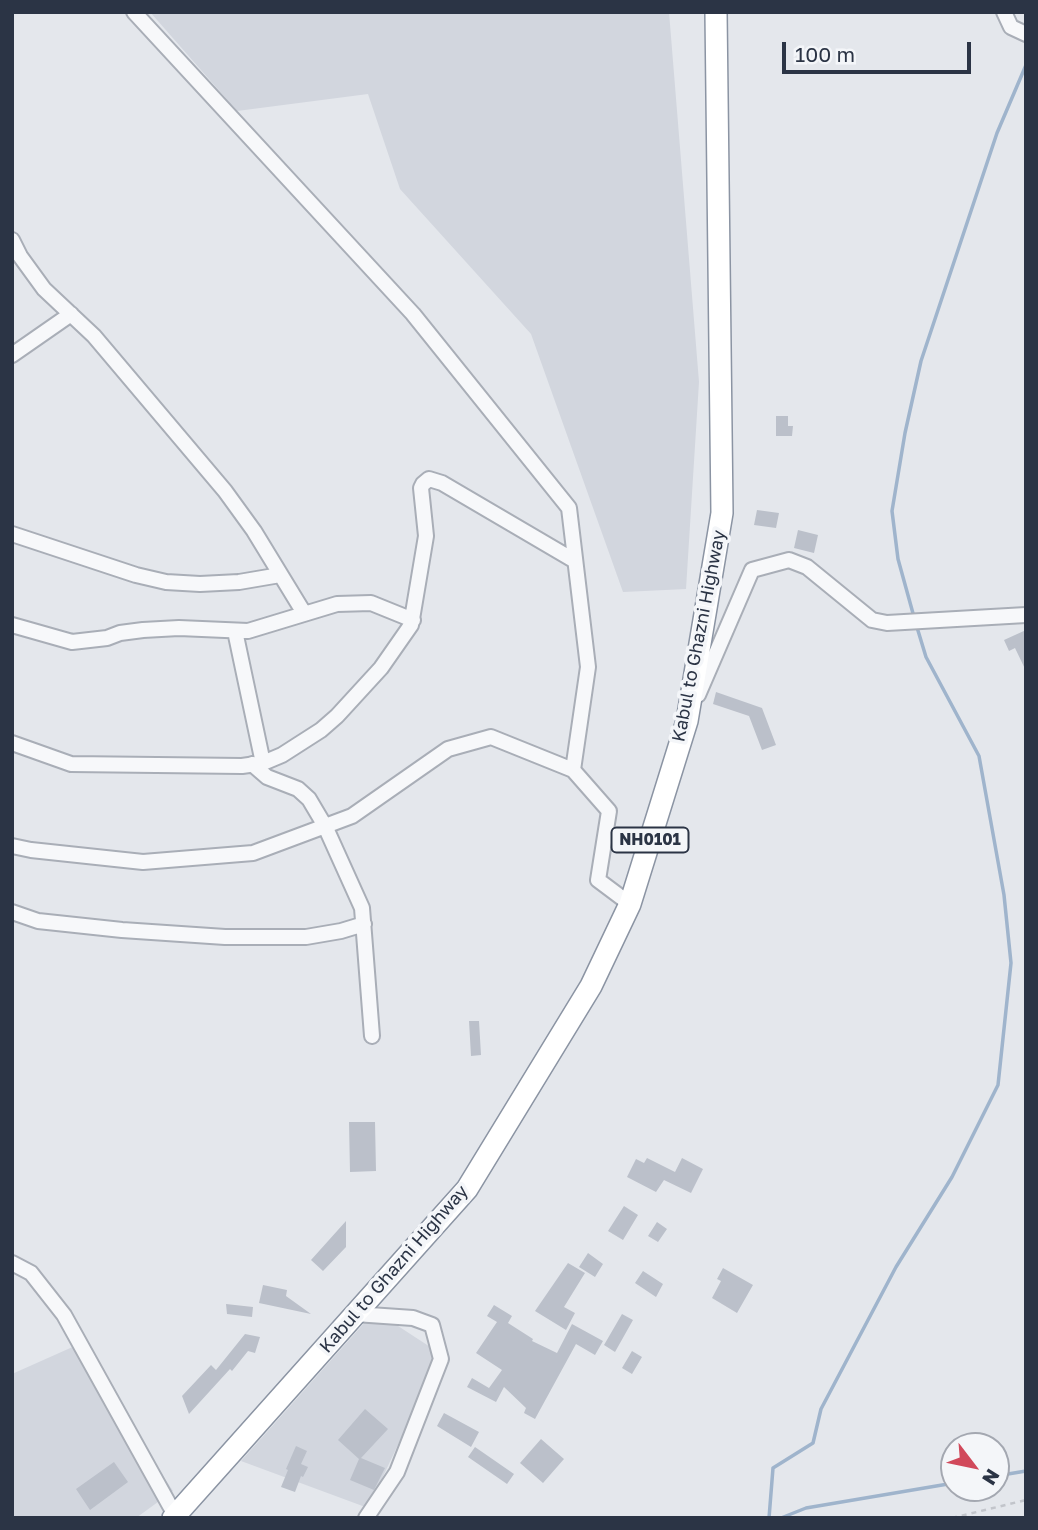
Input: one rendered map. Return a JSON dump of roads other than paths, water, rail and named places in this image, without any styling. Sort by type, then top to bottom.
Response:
[{"type":"highway","name":"Kabul to Ghazni Highway","points":[[174,1516],[467,1189],[590,986],[630,904],[687,721],[722,513],[716,12]]},
{"type":"street","points":[[134,12],[413,314],[569,508],[588,667],[573,769]]},
{"type":"street","points":[[1004,12],[1011,27],[1026,34]]},
{"type":"street","points":[[12,240],[44,289],[102,346],[217,482],[254,531],[304,613]]},
{"type":"street","points":[[12,355],[71,314]]},
{"type":"street","points":[[12,744],[71,764],[258,764],[282,755],[321,730],[337,716],[381,668],[413,620],[426,536],[421,488],[429,479],[442,483],[575,561]]},
{"type":"street","points":[[12,534],[136,575],[166,582],[239,582],[280,575]]},
{"type":"street","points":[[687,721],[752,570],[789,561],[807,567],[872,620],[887,623],[1026,615]]},
{"type":"street","points":[[12,625],[72,642],[86,642],[143,630],[179,628],[248,631],[337,604],[371,603],[413,620]]},
{"type":"street","points":[[235,631],[258,764],[267,776],[304,793],[324,826],[362,908],[372,1037]]},
{"type":"street","points":[[12,846],[143,862],[253,853],[352,816],[448,749],[491,737],[573,769],[610,811],[598,880],[630,904]]},
{"type":"street","points":[[12,912],[38,921],[225,937],[306,937],[341,931],[365,923]]},
{"type":"street","points":[[12,1263],[31,1273],[64,1315],[174,1516]]},
{"type":"street","points":[[355,1314],[413,1318],[432,1325],[440,1359],[397,1472],[366,1518]]},
{"type":"waterway","points":[[914,617],[898,559],[892,511],[905,433],[921,361],[997,133],[1026,65]]},
{"type":"waterway","points":[[769,1518],[773,1468],[813,1443],[821,1409],[896,1267],[952,1177],[998,1085],[1011,963],[1004,895],[979,756],[926,657],[916,624]]},
{"type":"waterway","points":[[1010,1474],[1026,1471]]},
{"type":"waterway","points":[[781,1518],[806,1508],[940,1485]]}]
